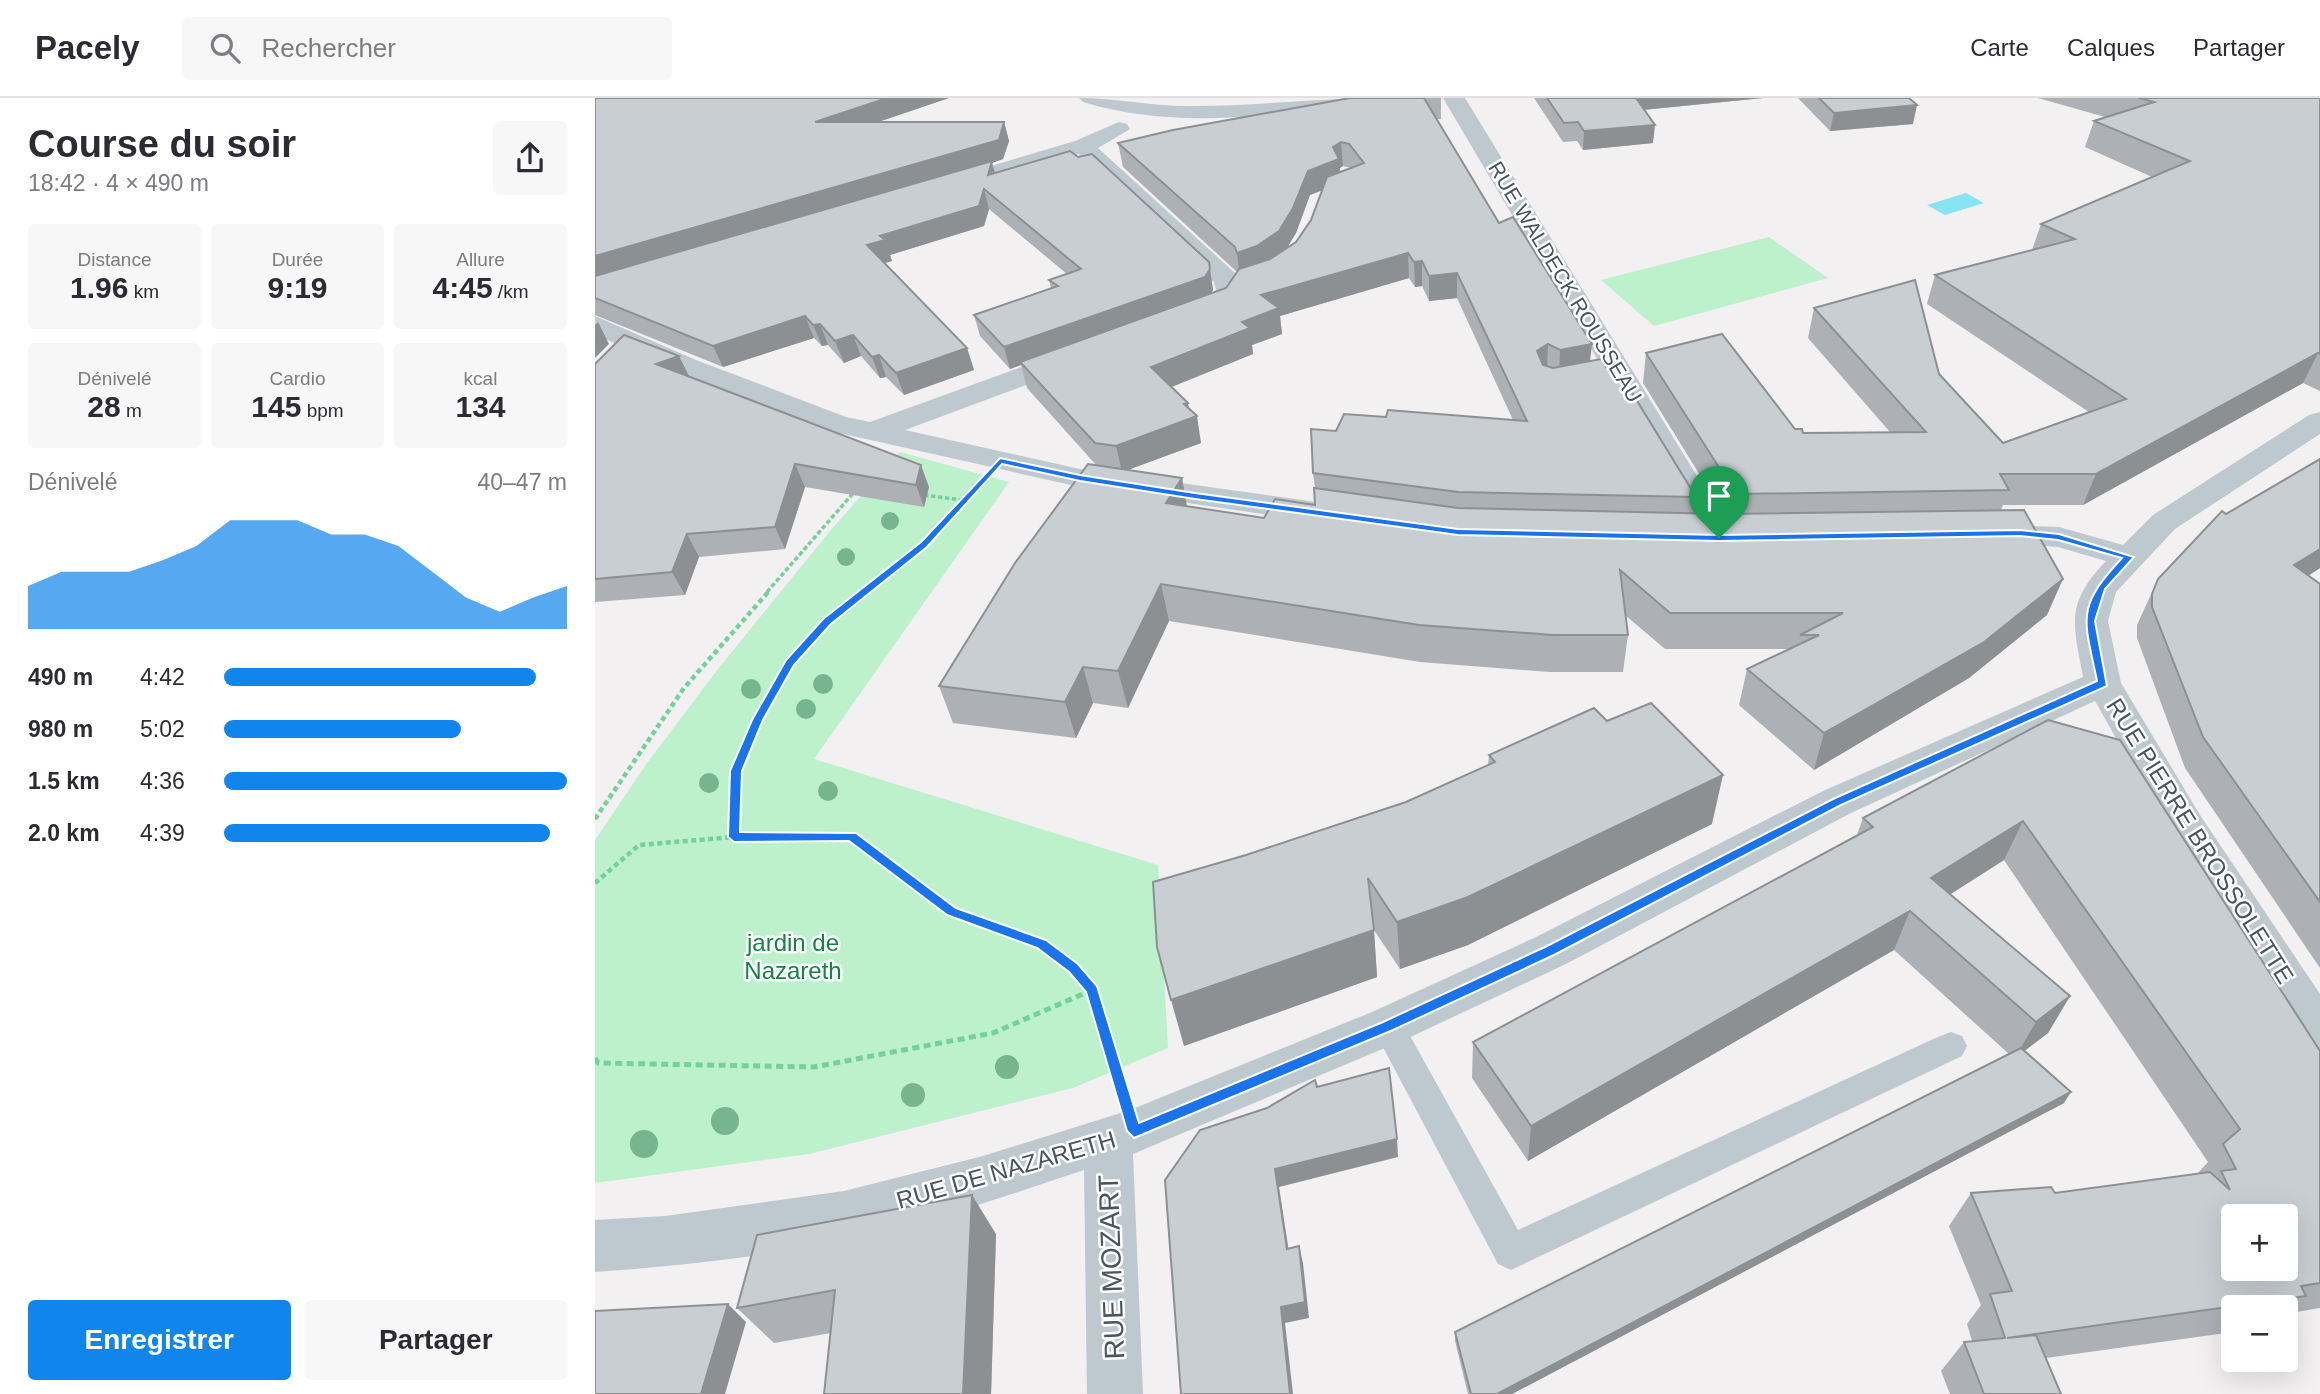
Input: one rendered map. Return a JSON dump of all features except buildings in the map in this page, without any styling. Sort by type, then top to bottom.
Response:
[{"type":"street","points":[[1090,98],[1115,118],[1151,127],[1181,112],[1372,98]]},
{"type":"street","name":"RUE WALDECK ROUSSEAU","points":[[1454,98],[1620,372],[1733,538],[1678,537]]},
{"type":"street","points":[[925,193],[1083,146],[1115,118]]},
{"type":"street","points":[[1083,146],[1237,283],[1220,305],[1168,323]]},
{"type":"street","points":[[595,324],[622,350],[686,366],[837,424],[1093,480],[1352,517]]},
{"type":"street","points":[[886,436],[1102,347]]},
{"type":"street","points":[[2103,683],[2089,621],[2100,588],[2164,522],[2320,421]]},
{"type":"street","points":[[1952,534],[2059,537],[2129,557]]},
{"type":"street","name":"RUE DE NAZARETH","points":[[595,1246],[665,1241],[844,1216],[983,1180],[1121,1136],[1388,1026],[1550,951],[1826,807],[2035,711],[2103,683]]},
{"type":"street","name":"RUE PIERRE BROSSOLETTE","points":[[2103,683],[2186,826],[2320,1033]]},
{"type":"street","name":"RUE MOZART","points":[[1115,1394],[1121,1136]]},
{"type":"lane","points":[[1592,378],[1620,372]]},
{"type":"lane","points":[[1388,1026],[1511,1252],[1951,1046]]},
{"type":"path","points":[[595,819],[684,688],[886,436]]},
{"type":"path","points":[[734,837],[736,771],[757,720],[790,662],[827,622],[924,545],[961,500],[1000,461]]},
{"type":"path","points":[[913,493],[961,500]]},
{"type":"path","points":[[595,883],[639,845],[734,837],[852,836],[951,911],[1042,944],[1074,968],[1092,990],[1121,1136]]},
{"type":"path","points":[[595,1058],[598,1063],[814,1067],[993,1033],[1092,990]]},
{"type":"green space","points":[[1769,237],[1828,278],[1654,326],[1601,280]]},
{"type":"green space","name":"jardin de Nazareth","points":[[900,452],[1009,482],[814,759],[1158,865],[1168,1048],[1073,1088],[809,1154],[595,1183],[595,840],[647,763],[718,669],[830,531]]},
{"type":"water","points":[[1966,193],[1984,203],[1945,215],[1927,205]]},
{"type":"route","points":[[1000,461],[1080,478],[1195,496],[1458,532],[1719,538],[2020,533],[2059,537],[2129,557],[2100,588],[2089,621],[2103,683],[2035,711],[1837,802],[1550,951],[1388,1026],[1134,1131],[1096,1012],[1092,990],[1074,968],[1042,944],[951,911],[852,836],[734,837],[736,771],[757,720],[790,662],[827,622],[924,545],[961,500],[1000,461]]}]
